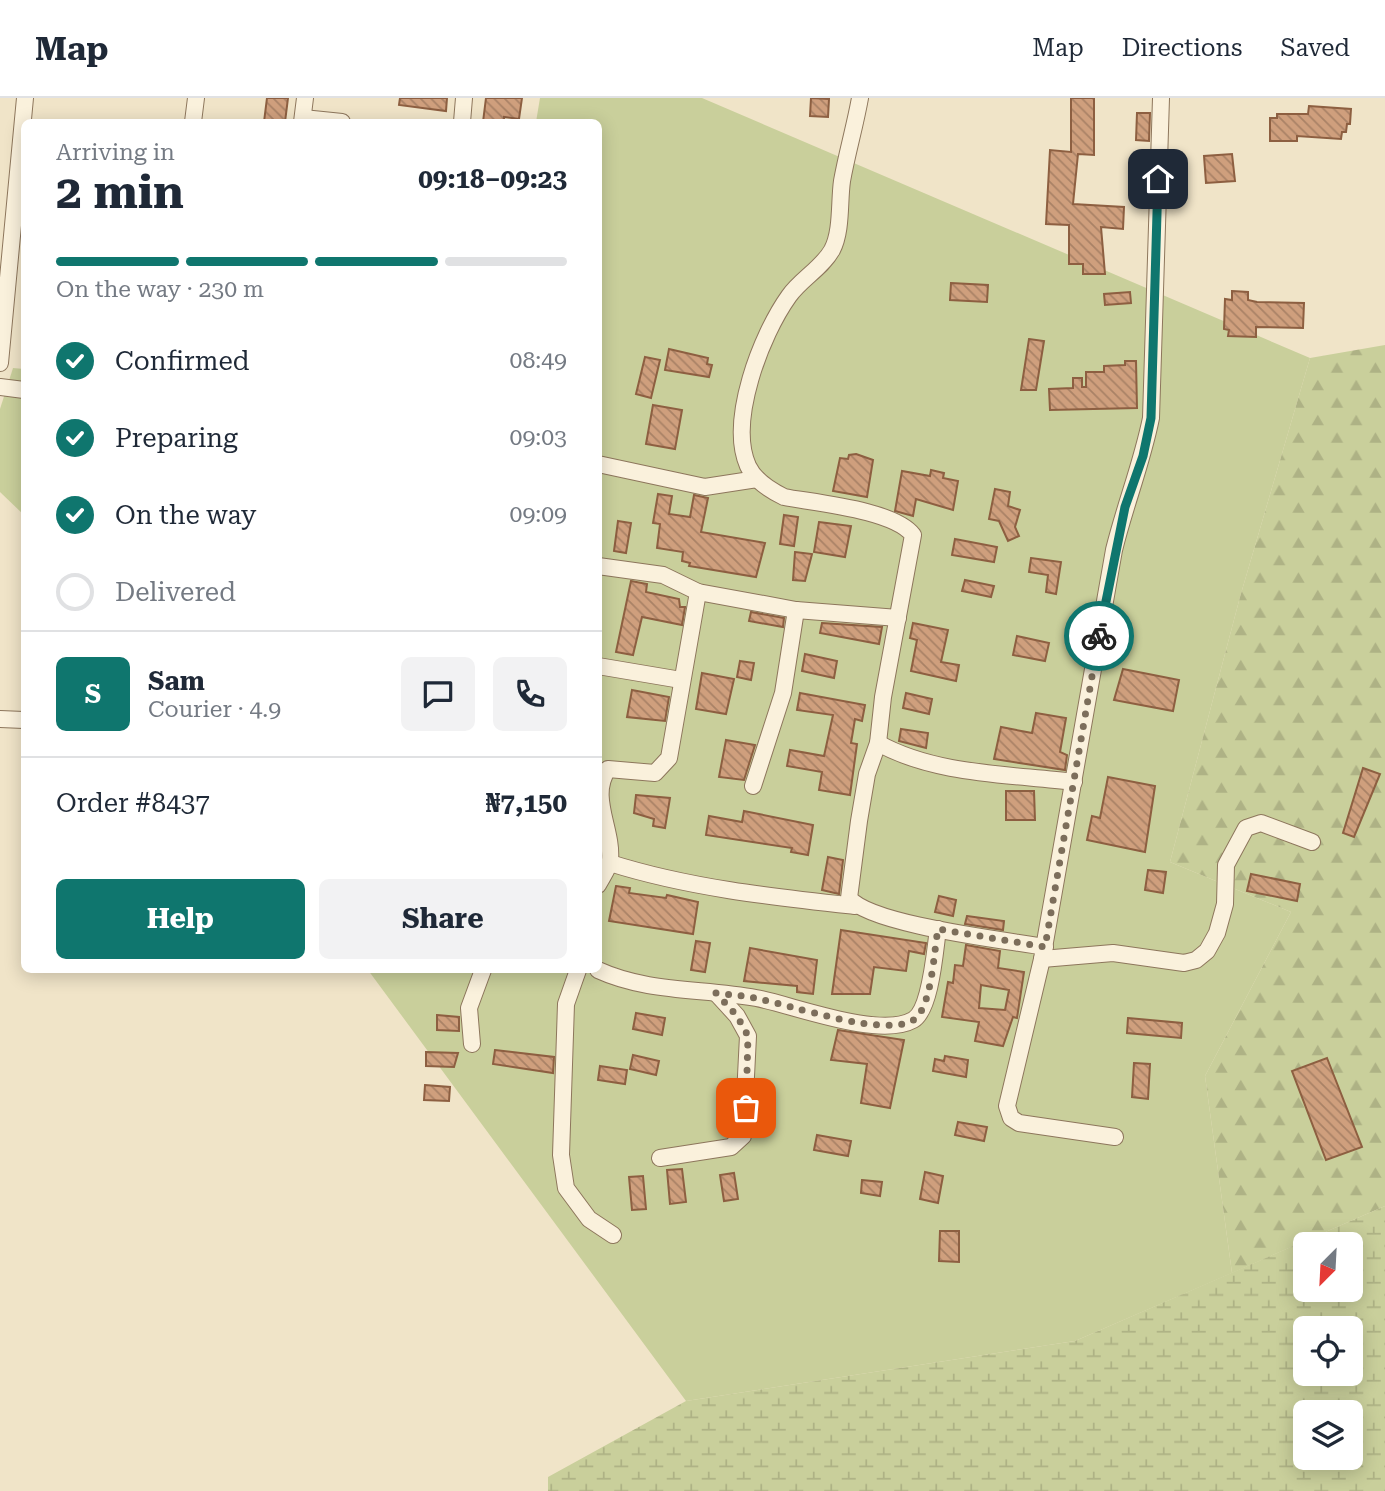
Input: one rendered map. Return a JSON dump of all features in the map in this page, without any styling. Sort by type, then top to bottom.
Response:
[{"type":"street","points":[[24,119],[25,98]]},
{"type":"street","points":[[193,119],[196,98]]},
{"type":"street","points":[[303,119],[305,98]]},
{"type":"street","points":[[462,119],[464,98]]},
{"type":"street","points":[[855,906],[849,898],[848,886],[867,774],[878,743],[883,697],[913,535],[906,526],[883,517],[784,497],[757,479],[743,451],[740,431],[760,349],[787,299],[832,250],[860,98]]},
{"type":"street","points":[[1115,1137],[1019,1123],[1011,1118],[1007,1106],[1044,953],[1115,550],[1125,507],[1143,456],[1151,418],[1161,98]]},
{"type":"street","points":[[0,363],[21,164]]},
{"type":"street","points":[[0,387],[21,390]]},
{"type":"street","points":[[602,465],[705,487],[757,479]]},
{"type":"street","points":[[602,567],[663,575],[698,592],[796,610],[898,618]]},
{"type":"street","points":[[602,790],[603,767],[654,773],[663,768],[672,747],[681,680],[698,592]]},
{"type":"street","points":[[753,786],[783,693],[796,610]]},
{"type":"street","points":[[602,667],[681,680]]},
{"type":"street","points":[[0,719],[21,720]]},
{"type":"street","points":[[878,743],[900,755],[932,763],[1074,782]]},
{"type":"street","points":[[602,808],[610,844],[610,863],[602,878]]},
{"type":"street","points":[[610,863],[655,878],[781,898],[855,906],[938,929],[1044,953],[1114,953],[1184,962],[1196,960],[1207,951],[1217,933],[1225,904],[1226,865],[1233,846],[1246,828],[1261,823],[1312,842]]},
{"type":"street","points":[[602,971],[626,980],[680,991],[755,998],[853,1023],[900,1025],[916,1018],[926,1002],[938,929]]},
{"type":"street","points":[[471,1044],[469,1008],[482,973]]},
{"type":"street","points":[[577,973],[566,1004],[561,1155],[566,1188],[589,1219],[613,1235]]},
{"type":"street","points":[[660,1158],[731,1147],[743,1136],[748,1036],[737,1016],[716,993]]},
{"type":"green space","points":[[540,98],[702,98],[1310,358],[1240,597],[1170,862],[1291,912],[1205,1076],[1232,1273],[1075,1341],[686,1401],[370,973],[602,973],[602,119],[536,119]]},
{"type":"green space","points":[[1385,345],[1385,1206],[1326,1232],[1293,1232],[1293,1246],[1232,1273],[1205,1076],[1291,912],[1170,862],[1240,597],[1310,358]]},
{"type":"green space","points":[[13,368],[21,369],[21,512],[0,492],[0,409]]},
{"type":"green space","points":[[1385,1206],[1385,1491],[548,1491],[548,1477],[686,1401],[1075,1341],[1293,1246],[1293,1302],[1363,1302],[1363,1232],[1325,1232]]},
{"type":"building","points":[[267,98],[288,98],[285,119],[264,119]]},
{"type":"building","points":[[400,98],[447,98],[446,111],[399,105]]},
{"type":"building","points":[[486,98],[522,98],[519,119],[483,119]]},
{"type":"building","points":[[811,98],[829,99],[828,117],[810,116]]},
{"type":"building","points":[[1071,98],[1094,98],[1094,155],[1078,154],[1073,204],[1124,207],[1123,229],[1101,227],[1105,274],[1083,274],[1083,264],[1069,264],[1069,225],[1046,224],[1050,150],[1071,152]]},
{"type":"building","points":[[1309,106],[1351,109],[1350,124],[1347,124],[1346,132],[1342,132],[1341,139],[1297,136],[1297,141],[1270,141],[1270,118],[1277,118],[1277,114],[1308,114]]},
{"type":"building","points":[[1137,113],[1150,113],[1149,141],[1136,140]]},
{"type":"building","points":[[1232,154],[1235,181],[1206,183],[1204,156]]},
{"type":"building","points":[[1133,163],[1148,164],[1147,194],[1131,193]]},
{"type":"building","points":[[951,283],[988,285],[987,302],[950,300]]},
{"type":"building","points":[[1232,291],[1248,292],[1248,300],[1257,302],[1304,303],[1303,328],[1256,327],[1256,337],[1228,336],[1229,330],[1224,329],[1225,299],[1232,300]]},
{"type":"building","points":[[1130,292],[1131,303],[1105,305],[1104,294]]},
{"type":"building","points":[[1029,339],[1044,341],[1036,390],[1021,390]]},
{"type":"building","points":[[669,349],[708,358],[707,364],[712,365],[709,377],[665,370]]},
{"type":"building","points":[[645,357],[660,360],[651,398],[636,394]]},
{"type":"building","points":[[1125,361],[1136,361],[1137,408],[1050,410],[1049,389],[1073,388],[1073,378],[1082,378],[1082,387],[1086,387],[1086,372],[1104,372],[1104,366],[1125,365]]},
{"type":"building","points":[[653,405],[682,410],[675,449],[646,444]]},
{"type":"building","points":[[856,454],[873,460],[867,497],[833,491],[840,458],[848,459],[849,455]]},
{"type":"building","points":[[931,470],[944,473],[943,478],[958,481],[953,510],[916,499],[913,516],[895,511],[902,471],[930,476]]},
{"type":"building","points":[[995,489],[1010,492],[1008,506],[1020,510],[1015,527],[1019,536],[1008,541],[999,521],[989,519]]},
{"type":"building","points":[[658,494],[672,496],[669,514],[690,517],[694,495],[708,498],[701,532],[765,543],[756,577],[689,566],[690,563],[682,561],[683,552],[657,548],[660,524],[653,523]]},
{"type":"building","points":[[784,515],[798,517],[794,546],[780,544]]},
{"type":"building","points":[[618,521],[631,523],[626,553],[614,551]]},
{"type":"building","points":[[819,522],[851,526],[845,557],[814,552]]},
{"type":"building","points":[[955,539],[997,547],[994,562],[952,555]]},
{"type":"building","points":[[795,552],[812,554],[805,581],[793,580]]},
{"type":"building","points":[[1031,558],[1061,562],[1056,594],[1046,592],[1048,575],[1029,572]]},
{"type":"building","points":[[965,580],[994,586],[991,597],[962,591]]},
{"type":"building","points":[[631,581],[647,584],[646,592],[679,599],[680,607],[685,607],[682,625],[642,617],[633,655],[616,652]]},
{"type":"building","points":[[751,612],[784,618],[783,627],[749,621]]},
{"type":"building","points":[[822,623],[882,627],[879,644],[820,633]]},
{"type":"building","points":[[913,623],[948,630],[941,662],[959,665],[956,681],[911,671],[917,640],[910,638]]},
{"type":"building","points":[[1017,636],[1049,643],[1045,661],[1013,655]]},
{"type":"building","points":[[805,654],[837,661],[834,678],[802,671]]},
{"type":"building","points":[[740,661],[754,663],[751,680],[737,677]]},
{"type":"building","points":[[1123,669],[1179,680],[1173,711],[1114,700]]},
{"type":"building","points":[[702,673],[734,679],[726,714],[696,709]]},
{"type":"building","points":[[632,690],[669,697],[665,721],[627,717]]},
{"type":"building","points":[[800,693],[865,705],[862,721],[855,719],[851,743],[857,744],[850,795],[819,790],[822,772],[787,766],[790,750],[824,756],[833,715],[797,710]]},
{"type":"building","points":[[906,693],[932,699],[929,714],[903,708]]},
{"type":"building","points":[[1036,713],[1066,718],[1060,752],[1067,755],[1065,770],[994,759],[1001,727],[1032,733]]},
{"type":"building","points":[[901,729],[928,733],[926,748],[899,741]]},
{"type":"building","points":[[726,740],[755,745],[744,780],[719,777]]},
{"type":"building","points":[[1363,768],[1380,774],[1354,837],[1343,833]]},
{"type":"building","points":[[1108,777],[1155,786],[1145,852],[1087,840],[1092,816],[1100,818]]},
{"type":"building","points":[[1006,791],[1034,791],[1035,820],[1006,820]]},
{"type":"building","points":[[636,795],[670,798],[665,828],[653,826],[654,819],[634,813]]},
{"type":"building","points":[[744,811],[813,825],[808,855],[791,852],[792,848],[706,835],[709,816],[742,822]]},
{"type":"building","points":[[828,857],[843,860],[839,894],[822,890]]},
{"type":"building","points":[[1148,870],[1166,872],[1163,893],[1145,890]]},
{"type":"building","points":[[1251,874],[1300,884],[1297,901],[1247,891]]},
{"type":"building","points":[[616,886],[630,888],[629,893],[666,898],[667,895],[698,902],[693,934],[609,921]]},
{"type":"building","points":[[939,896],[956,900],[953,916],[935,912]]},
{"type":"building","points":[[967,916],[1004,921],[1003,930],[965,924]]},
{"type":"building","points":[[841,930],[926,943],[924,954],[909,951],[906,971],[874,967],[870,994],[832,994]]},
{"type":"building","points":[[696,941],[710,943],[705,972],[691,970]]},
{"type":"building","points":[[966,945],[1000,951],[998,968],[1024,972],[1017,1018],[1013,1017],[1003,1046],[975,1041],[979,1022],[942,1017],[948,982],[953,983],[955,965],[963,966]],"holes":[[[981,985],[1009,990],[1005,1010],[979,1008]]]},
{"type":"building","points":[[750,948],[817,960],[813,994],[797,992],[797,986],[744,981]]},
{"type":"building","points":[[636,1013],[665,1018],[662,1035],[633,1029]]},
{"type":"building","points":[[437,1015],[459,1017],[459,1031],[437,1030]]},
{"type":"building","points":[[1128,1018],[1182,1023],[1181,1038],[1127,1033]]},
{"type":"building","points":[[838,1030],[904,1040],[890,1108],[861,1103],[867,1064],[831,1060]]},
{"type":"building","points":[[495,1050],[554,1057],[553,1073],[493,1064]]},
{"type":"building","points":[[426,1052],[458,1053],[454,1067],[426,1066]]},
{"type":"building","points":[[633,1055],[659,1061],[656,1075],[630,1069]]},
{"type":"building","points":[[945,1056],[968,1060],[966,1077],[933,1071],[935,1059],[944,1061]]},
{"type":"building","points":[[1327,1058],[1362,1147],[1326,1160],[1292,1071]]},
{"type":"building","points":[[1134,1063],[1150,1064],[1148,1099],[1132,1097]]},
{"type":"building","points":[[600,1066],[627,1070],[625,1084],[598,1080]]},
{"type":"building","points":[[425,1085],[450,1087],[449,1101],[424,1100]]},
{"type":"building","points":[[958,1122],[987,1127],[984,1141],[955,1135]]},
{"type":"building","points":[[817,1135],[851,1141],[848,1156],[814,1150]]},
{"type":"building","points":[[682,1169],[686,1202],[670,1204],[667,1170]]},
{"type":"building","points":[[925,1172],[943,1176],[938,1203],[920,1199]]},
{"type":"building","points":[[734,1173],[738,1199],[724,1201],[720,1175]]},
{"type":"building","points":[[643,1176],[646,1209],[632,1210],[629,1177]]},
{"type":"building","points":[[862,1180],[882,1182],[880,1196],[861,1193]]},
{"type":"building","points":[[940,1231],[959,1231],[959,1262],[939,1261]]},
{"type":"way so far","points":[[746,1108],[748,1036],[737,1016],[716,993],[755,998],[853,1023],[900,1025],[916,1018],[926,1002],[938,929],[1045,947],[1099,636]]},
{"type":"route","points":[[1099,636],[1125,507],[1143,456],[1151,418],[1158,179]]}]
